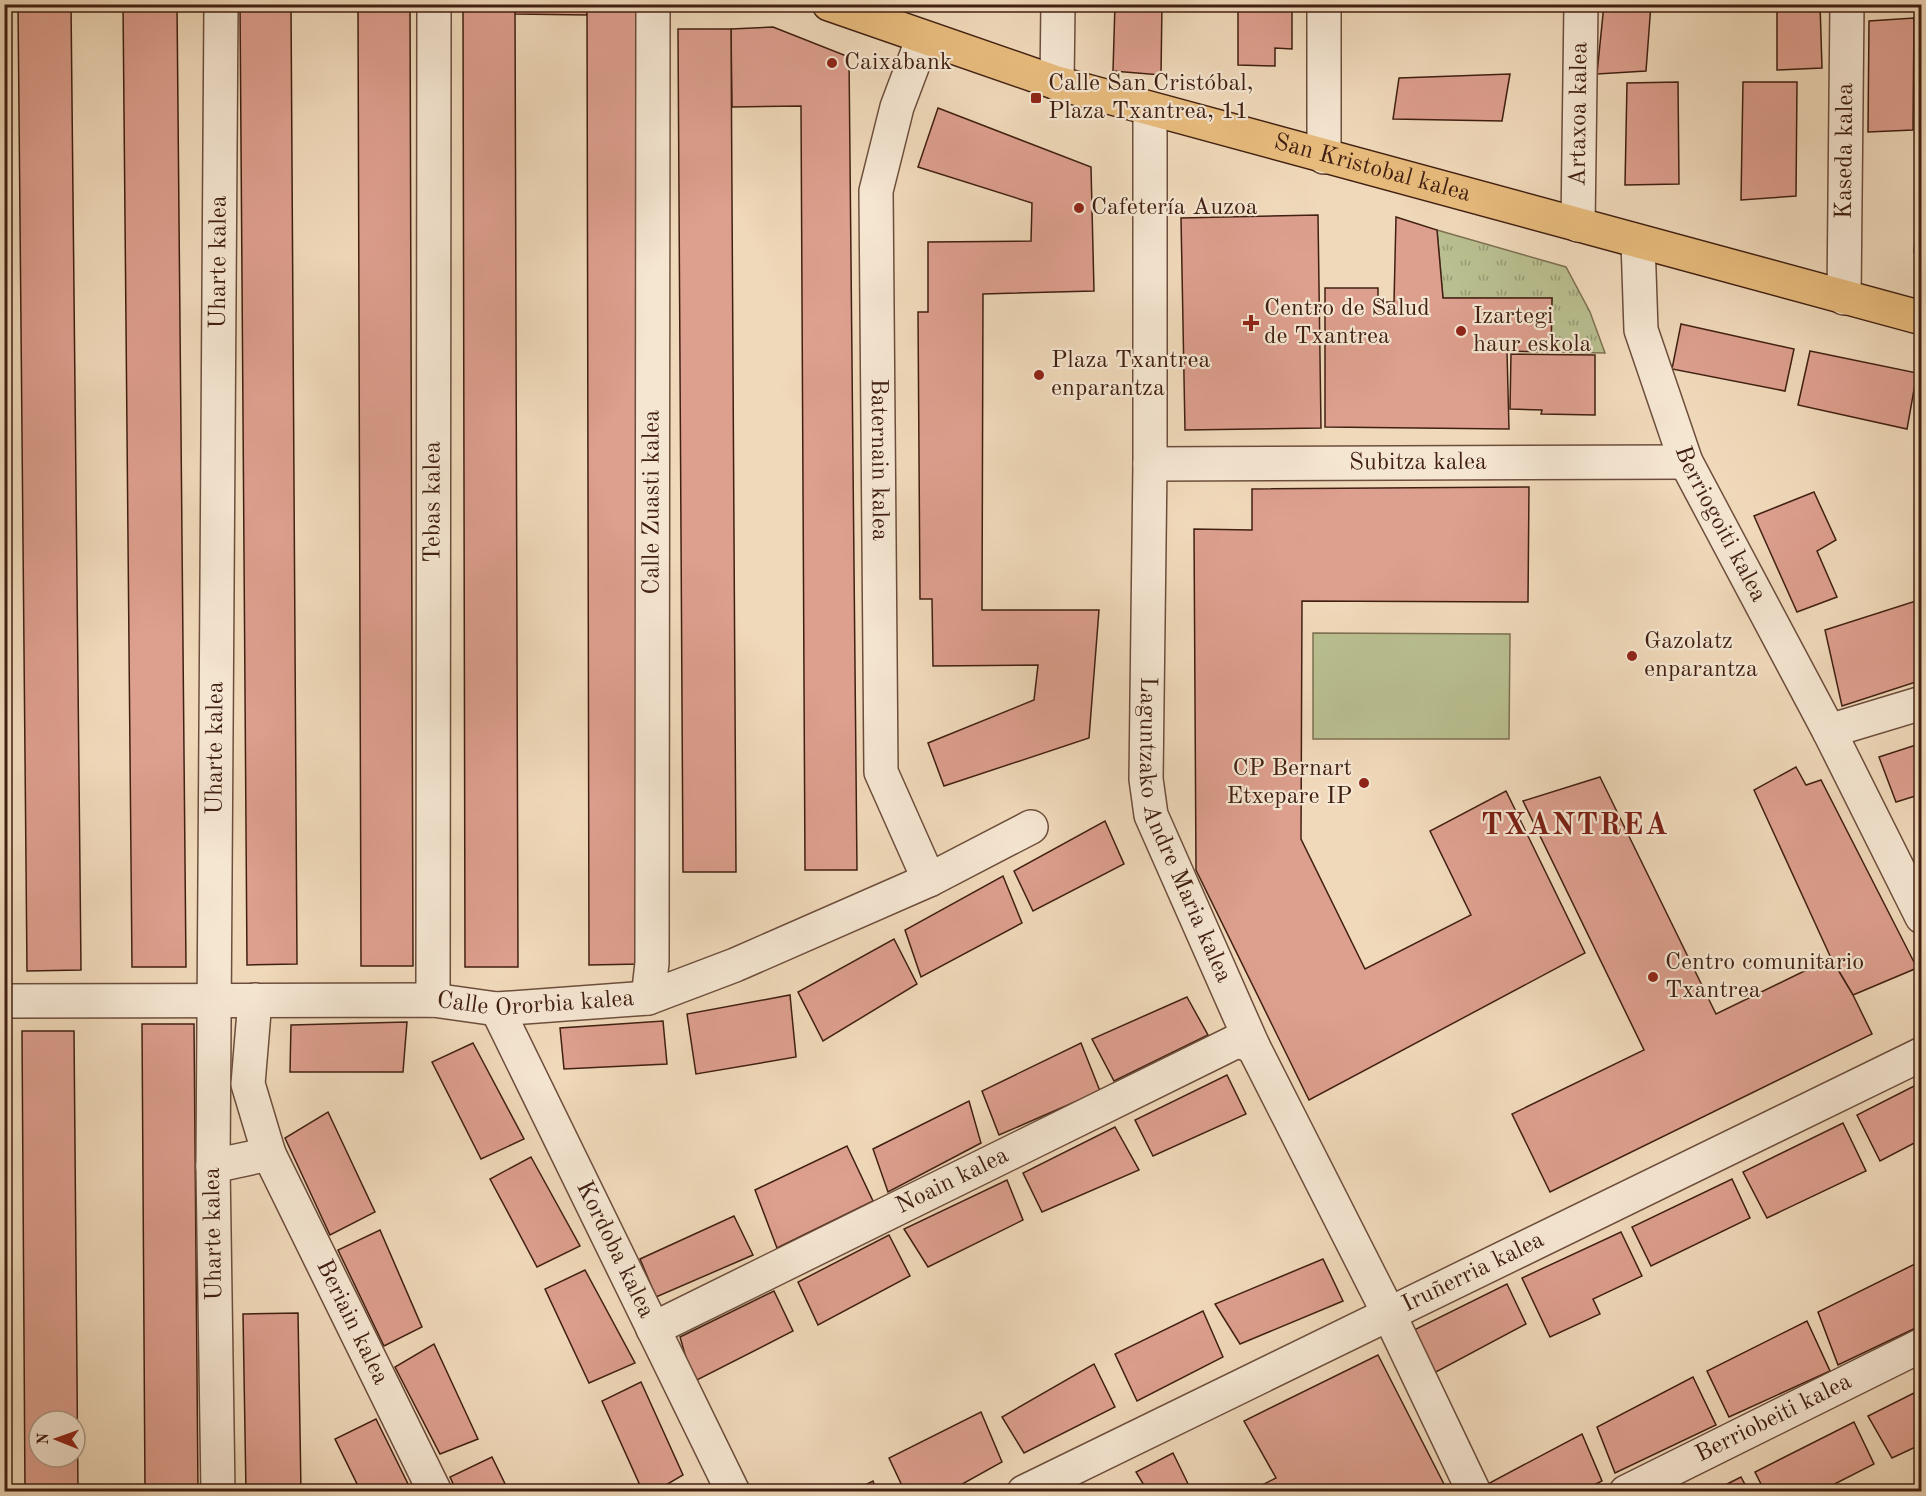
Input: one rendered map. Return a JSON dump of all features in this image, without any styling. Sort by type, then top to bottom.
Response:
[{"type":"main road","name":"San Kristobal kalea","points":[[829,4],[1057,83],[1922,318]]},
{"type":"street","name":"Uharte kalea","points":[[218,1491],[213,1167],[221,4]]},
{"type":"street","name":"Tebas kalea","points":[[433,1000],[434,4]]},
{"type":"street","name":"Calle Zuasti kalea","points":[[648,998],[652,963],[653,4]]},
{"type":"street","points":[[1057,83],[1058,4]]},
{"type":"street","points":[[1324,4],[1324,157]]},
{"type":"street","name":"Artaxoa kalea","points":[[1578,225],[1581,4]]},
{"type":"street","name":"Kaseda kalea","points":[[1844,297],[1847,4]]},
{"type":"street","name":"Baternain kalea","points":[[923,38],[897,107],[876,190],[876,202],[881,772],[929,880]]},
{"type":"street","name":"Laguntzako Andre Maria kalea","points":[[1150,109],[1150,464],[1146,779],[1151,815],[1253,1046],[1388,1327],[1461,1491]]},
{"type":"street","name":"Berriogoiti kalea","points":[[1638,242],[1641,330],[1686,462],[1829,731],[1922,917]]},
{"type":"street","name":"Subitza kalea","points":[[1150,464],[1686,462]]},
{"type":"street","points":[[1829,731],[1922,703]]},
{"type":"street","name":"Calle Ororbia kalea","points":[[4,1001],[433,1000],[497,1009],[648,998],[735,965],[929,880],[1031,827]]},
{"type":"street","name":"Beriain kalea","points":[[255,1000],[248,1084],[269,1154],[435,1491]]},
{"type":"street","name":"Kordoba kalea","points":[[497,1009],[732,1491]]},
{"type":"street","name":"Noain kalea","points":[[653,1329],[1237,1041],[1253,1046]]},
{"type":"street","name":"Iruñerria kalea","points":[[1024,1491],[1388,1327],[1922,1054]]},
{"type":"street","points":[[213,1167],[269,1154]]},
{"type":"street","name":"Laguntzako Andre Maria kalea","points":[[1388,1327],[1474,1491]]},
{"type":"street","name":"Berriobeiti kalea","points":[[1626,1491],[1922,1346]]},
{"type":"green space","points":[[1437,230],[1566,267],[1590,312],[1605,353],[1551,352],[1552,298],[1443,298]]},
{"type":"green space","points":[[1313,633],[1510,634],[1509,739],[1313,739]]},
{"type":"building","points":[[18,4],[71,4],[81,970],[27,971]]},
{"type":"building","points":[[123,4],[177,4],[186,967],[132,967]]},
{"type":"building","points":[[240,4],[291,4],[297,964],[247,965]]},
{"type":"building","points":[[410,4],[413,966],[361,966],[358,5]]},
{"type":"building","points":[[495,4],[587,4],[587,15],[515,14],[515,6]]},
{"type":"building","points":[[587,4],[639,4],[641,964],[589,965]]},
{"type":"building","points":[[1115,4],[1162,4],[1161,75],[1113,71]]},
{"type":"building","points":[[1238,4],[1292,4],[1292,49],[1275,48],[1275,66],[1238,65]]},
{"type":"building","points":[[1342,4],[1389,4],[1389,9],[1342,11]]},
{"type":"building","points":[[1515,4],[1555,4],[1555,7],[1515,9]]},
{"type":"building","points":[[1604,4],[1651,4],[1646,71],[1597,74]]},
{"type":"building","points":[[1777,4],[1820,4],[1822,68],[1777,70]]},
{"type":"building","points":[[463,6],[515,6],[518,967],[465,967]]},
{"type":"building","points":[[1914,18],[1913,130],[1868,132],[1869,21]]},
{"type":"building","points":[[773,27],[849,57],[857,870],[805,870],[801,106],[732,107],[731,29]]},
{"type":"building","points":[[678,29],[731,29],[736,872],[683,872]]},
{"type":"building","points":[[1510,74],[1502,121],[1393,119],[1399,78]]},
{"type":"building","points":[[1678,82],[1679,184],[1625,185],[1627,83]]},
{"type":"building","points":[[1743,82],[1797,82],[1796,196],[1741,200]]},
{"type":"building","points":[[938,108],[1091,167],[1094,291],[983,294],[982,610],[1099,610],[1089,738],[944,786],[928,743],[1034,700],[1038,665],[933,666],[932,599],[920,599],[918,312],[928,312],[928,242],[1031,241],[1032,203],[918,167]]},
{"type":"building","points":[[1918,205],[1922,205],[1922,252],[1914,252]]},
{"type":"building","name":"Centro de Salud de Txantrea","points":[[1318,215],[1321,428],[1185,430],[1181,218]]},
{"type":"building","name":"Izartegi haur eskola","points":[[1396,217],[1437,230],[1443,298],[1552,298],[1551,352],[1507,351],[1509,429],[1325,427],[1325,288],[1378,288],[1378,302],[1394,302]]},
{"type":"building","points":[[1681,324],[1794,349],[1785,391],[1672,369]]},
{"type":"building","points":[[1810,351],[1917,373],[1907,429],[1798,405]]},
{"type":"building","points":[[1511,354],[1595,355],[1595,415],[1541,414],[1542,410],[1510,409]]},
{"type":"building","name":"CP Bernart Etxepare IP","points":[[1529,487],[1528,602],[1302,601],[1301,839],[1365,969],[1471,915],[1430,831],[1506,791],[1585,953],[1309,1100],[1196,870],[1194,529],[1252,530],[1252,489]]},
{"type":"building","points":[[1814,492],[1836,540],[1817,551],[1837,597],[1797,612],[1754,516]]},
{"type":"building","points":[[1922,599],[1922,680],[1842,706],[1825,630]]},
{"type":"building","points":[[1922,743],[1922,794],[1896,802],[1879,757]]},
{"type":"building","points":[[1796,767],[1806,785],[1821,780],[1917,968],[1853,995],[1831,958],[1754,790]]},
{"type":"building","name":"Centro comunitario Txantrea","points":[[1600,777],[1716,1014],[1831,958],[1872,1034],[1550,1192],[1512,1114],[1644,1050],[1523,801]]},
{"type":"building","points":[[1105,821],[1124,864],[1033,911],[1014,871]]},
{"type":"building","points":[[1003,876],[1022,923],[921,977],[905,930]]},
{"type":"building","points":[[894,939],[917,984],[823,1041],[798,992]]},
{"type":"building","points":[[790,995],[796,1057],[696,1074],[687,1014]]},
{"type":"building","points":[[1187,997],[1208,1035],[1114,1081],[1092,1039]]},
{"type":"building","points":[[663,1021],[667,1064],[564,1069],[560,1028]]},
{"type":"building","points":[[407,1022],[403,1072],[290,1072],[291,1025]]},
{"type":"building","points":[[142,1024],[194,1024],[198,1492],[145,1492]]},
{"type":"building","points":[[22,1031],[74,1031],[77,1409],[27,1409],[27,1469],[78,1469],[78,1492],[25,1492]]},
{"type":"building","points":[[473,1043],[524,1139],[481,1159],[432,1062]]},
{"type":"building","points":[[1081,1043],[1100,1091],[999,1135],[982,1091]]},
{"type":"building","points":[[1227,1075],[1246,1114],[1153,1156],[1135,1120]]},
{"type":"building","points":[[1922,1082],[1922,1139],[1880,1161],[1857,1115]]},
{"type":"building","points":[[969,1101],[981,1143],[888,1192],[873,1149]]},
{"type":"building","points":[[328,1112],[375,1212],[330,1235],[285,1138]]},
{"type":"building","points":[[1843,1123],[1866,1171],[1767,1218],[1743,1172]]},
{"type":"building","points":[[1115,1127],[1139,1170],[1042,1212],[1023,1173]]},
{"type":"building","points":[[847,1146],[873,1201],[777,1248],[755,1190]]},
{"type":"building","points":[[531,1157],[580,1246],[537,1267],[490,1179]]},
{"type":"building","points":[[1732,1179],[1750,1218],[1651,1266],[1632,1227]]},
{"type":"building","points":[[1007,1180],[1023,1220],[928,1267],[904,1229]]},
{"type":"building","points":[[734,1216],[753,1255],[656,1297],[640,1259]]},
{"type":"building","points":[[380,1230],[422,1327],[384,1346],[338,1250]]},
{"type":"building","points":[[1621,1232],[1642,1276],[1593,1299],[1600,1314],[1550,1337],[1522,1278]]},
{"type":"building","points":[[889,1235],[910,1276],[818,1325],[798,1282]]},
{"type":"building","points":[[1323,1259],[1343,1301],[1240,1344],[1215,1304]]},
{"type":"building","points":[[1919,1262],[1922,1269],[1922,1325],[1838,1365],[1818,1312]]},
{"type":"building","points":[[585,1270],[635,1363],[589,1383],[545,1289]]},
{"type":"building","points":[[1507,1284],[1526,1324],[1434,1373],[1414,1330]]},
{"type":"building","points":[[774,1291],[793,1331],[693,1382],[680,1337]]},
{"type":"building","points":[[1203,1311],[1223,1357],[1137,1401],[1115,1354]]},
{"type":"building","points":[[298,1313],[301,1492],[246,1492],[243,1314]]},
{"type":"building","points":[[1807,1321],[1830,1371],[1729,1417],[1707,1371]]},
{"type":"building","points":[[434,1344],[478,1439],[440,1454],[395,1367]]},
{"type":"building","points":[[1378,1355],[1448,1492],[1248,1492],[1276,1478],[1244,1421]]},
{"type":"building","points":[[1094,1364],[1115,1407],[1024,1453],[1002,1417]]},
{"type":"building","points":[[1693,1377],[1716,1425],[1615,1473],[1597,1427]]},
{"type":"building","points":[[641,1382],[683,1475],[654,1492],[643,1492],[602,1401]]},
{"type":"building","points":[[1922,1389],[1922,1444],[1892,1458],[1868,1416]]},
{"type":"building","points":[[981,1412],[1002,1462],[948,1492],[905,1492],[889,1458]]},
{"type":"building","points":[[376,1419],[412,1492],[361,1492],[335,1439]]},
{"type":"building","points":[[1854,1422],[1874,1464],[1819,1492],[1765,1492],[1755,1472]]},
{"type":"building","points":[[1582,1434],[1602,1481],[1580,1492],[1488,1492],[1484,1486]]},
{"type":"building","points":[[1173,1453],[1192,1492],[1148,1492],[1136,1472]]},
{"type":"building","points":[[492,1457],[509,1492],[457,1492],[450,1477]]},
{"type":"building","points":[[1741,1477],[1749,1492],[1711,1492]]},
{"type":"building","points":[[873,1481],[877,1492],[851,1492]]},
{"type":"place","name":"Caixabank","points":[[832,63]]},
{"type":"place","name":"Calle San Cristóbal, Plaza Txantrea, 11","points":[[1036,98]]},
{"type":"place","name":"Cafetería Auzoa","points":[[1079,208]]},
{"type":"place","name":"Centro de Salud de Txantrea","points":[[1251,323]]},
{"type":"place","name":"Izartegi haur eskola","points":[[1461,331]]},
{"type":"place","name":"Plaza Txantrea enparantza","points":[[1039,375]]},
{"type":"place","name":"Gazolatz enparantza","points":[[1632,656]]},
{"type":"place","name":"CP Bernart Etxepare IP","points":[[1364,783]]},
{"type":"place","name":"Centro comunitario Txantrea","points":[[1653,977]]},
{"type":"district","name":"TXANTREA","points":[[1575,826]]}]
